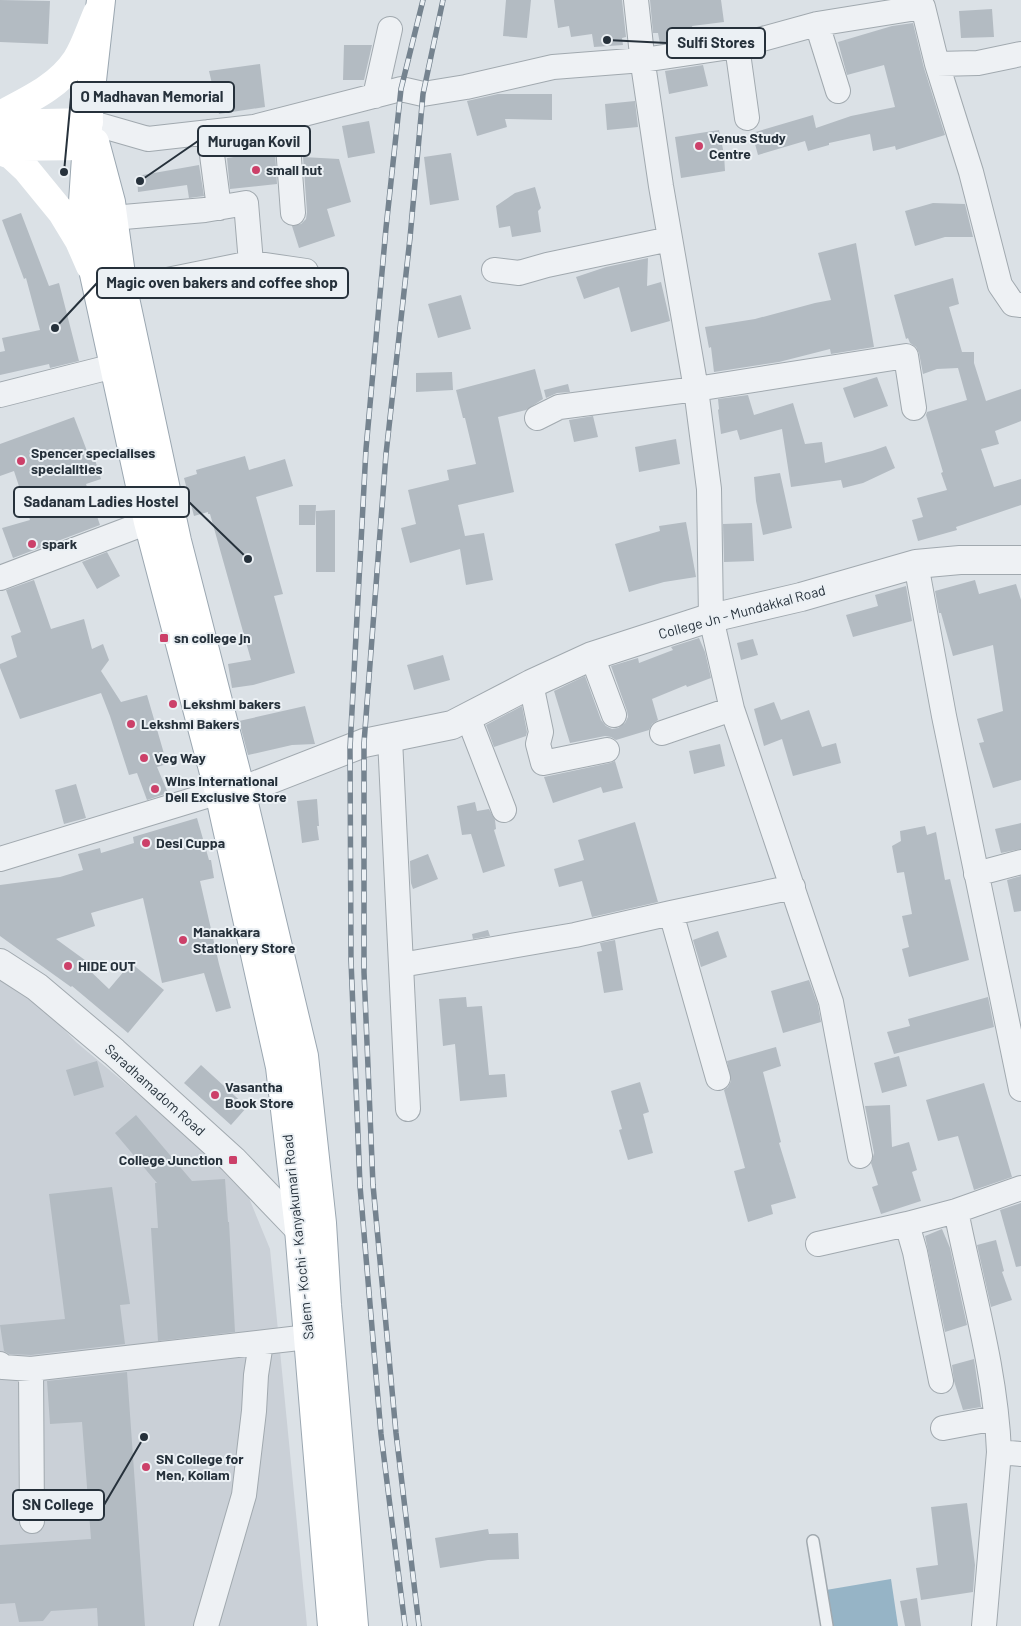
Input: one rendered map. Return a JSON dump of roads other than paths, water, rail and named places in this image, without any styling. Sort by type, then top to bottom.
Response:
[{"type":"main road","points":[[0,115],[38,95],[61,78],[76,60],[101,2]]},
{"type":"main road","name":"Salem - Kochi - Kanyakumari Road","points":[[101,2],[83,202],[94,274],[148,522],[230,792],[310,1226],[308,1337],[332,1626]]},
{"type":"main road","points":[[0,124],[77,121],[88,134],[111,202],[123,289],[230,792]]},
{"type":"main road","points":[[0,147],[88,134]]},
{"type":"main road","points":[[0,151],[11,155],[26,169],[62,213],[79,241],[94,274]]},
{"type":"main road","points":[[310,1226],[327,1305],[354,1626]]},
{"type":"street","points":[[636,0],[643,60],[670,239],[696,389],[709,489],[711,618],[732,709],[831,1002],[860,1156]]},
{"type":"street","points":[[88,134],[148,139],[254,127],[401,89],[423,94],[466,87],[553,67],[643,60],[737,46],[818,24],[922,3],[937,64],[972,172],[1000,285],[1013,304],[1021,305]]},
{"type":"street","points":[[818,24],[838,91]]},
{"type":"street","points":[[375,96],[390,29]]},
{"type":"street","points":[[737,46],[747,118]]},
{"type":"street","points":[[937,64],[978,63],[1021,54]]},
{"type":"street","points":[[286,119],[293,213]]},
{"type":"street","points":[[209,132],[220,208]]},
{"type":"street","points":[[112,218],[220,208],[246,203],[251,263]]},
{"type":"street","points":[[494,270],[519,273],[547,265],[670,239]]},
{"type":"street","points":[[123,289],[251,263],[306,271]]},
{"type":"street","points":[[537,418],[559,407],[696,389],[906,356],[914,408]]},
{"type":"street","points":[[0,395],[114,366]]},
{"type":"street","points":[[0,578],[148,522]]},
{"type":"street","name":"College Jn - Mundakkal Road","points":[[230,792],[364,743],[452,725],[531,684],[592,656],[711,618],[801,597],[916,564],[960,560],[1021,560]]},
{"type":"street","points":[[916,564],[944,716],[1021,1089]]},
{"type":"street","points":[[592,656],[614,715]]},
{"type":"street","points":[[531,684],[541,732],[538,744],[543,763],[607,750]]},
{"type":"street","points":[[662,733],[732,709]]},
{"type":"street","points":[[468,717],[504,810]]},
{"type":"street","points":[[390,738],[408,1109]]},
{"type":"street","points":[[0,859],[230,792]]},
{"type":"street","points":[[976,874],[1021,862]]},
{"type":"street","points":[[401,965],[575,935],[793,888]]},
{"type":"street","points":[[671,913],[718,1078]]},
{"type":"street","name":"Saradhamadom Road","points":[[0,964],[36,987],[114,1052],[233,1160],[310,1226]]},
{"type":"street","points":[[818,1244],[956,1211],[1021,1188]]},
{"type":"street","points":[[956,1211],[985,1341],[996,1418],[1010,1453],[984,1626]]},
{"type":"street","points":[[908,1224],[941,1380]]},
{"type":"street","points":[[0,1364],[4,1367],[31,1368],[308,1337]]},
{"type":"street","points":[[206,1626],[244,1495],[261,1343]]},
{"type":"street","points":[[31,1368],[32,1521]]},
{"type":"street","points":[[943,1428],[996,1418]]},
{"type":"lane","points":[[812,1540],[828,1626]]},
{"type":"water","points":[[891,1579],[898,1626],[832,1626],[826,1590]]},
{"type":"railway","points":[[405,1626],[381,1434],[360,1186],[351,960],[350,748],[366,449],[386,228],[401,89],[423,0]]},
{"type":"railway","points":[[419,1626],[396,1433],[373,1185],[364,972],[364,743],[386,454],[410,238],[423,94],[443,0]]},
{"type":"place","name":"Sulfi Stores","points":[[607,40]]},
{"type":"place","name":"Venus Study Centre","points":[[699,146]]},
{"type":"place","name":"small hut","points":[[256,170]]},
{"type":"place","name":"O Madhavan Memorial","points":[[64,172]]},
{"type":"place","name":"Murugan Kovil","points":[[140,181]]},
{"type":"place","name":"Magic oven bakers and coffee shop","points":[[55,328]]},
{"type":"place","name":"Spencer specialises specialities","points":[[21,461]]},
{"type":"place","name":"spark","points":[[32,544]]},
{"type":"place","name":"Sadanam Ladies Hostel","points":[[248,559]]},
{"type":"place","name":"sn college jn","points":[[164,638]]},
{"type":"place","name":"Lekshmi bakers","points":[[173,704]]},
{"type":"place","name":"Lekshmi Bakers","points":[[131,724]]},
{"type":"place","name":"Veg Way","points":[[144,758]]},
{"type":"place","name":"Wins International Dell Exclusive Store","points":[[155,789]]},
{"type":"place","name":"Desi Cuppa","points":[[146,843]]},
{"type":"place","name":"Manakkara Stationery Store","points":[[183,940]]},
{"type":"place","name":"HIDE OUT","points":[[68,966]]},
{"type":"place","name":"Vasantha Book Store","points":[[215,1095]]},
{"type":"place","name":"College Junction","points":[[233,1160]]},
{"type":"place","name":"SN College","points":[[144,1437]]},
{"type":"place","name":"SN College for Men, Kollam","points":[[146,1467]]}]
